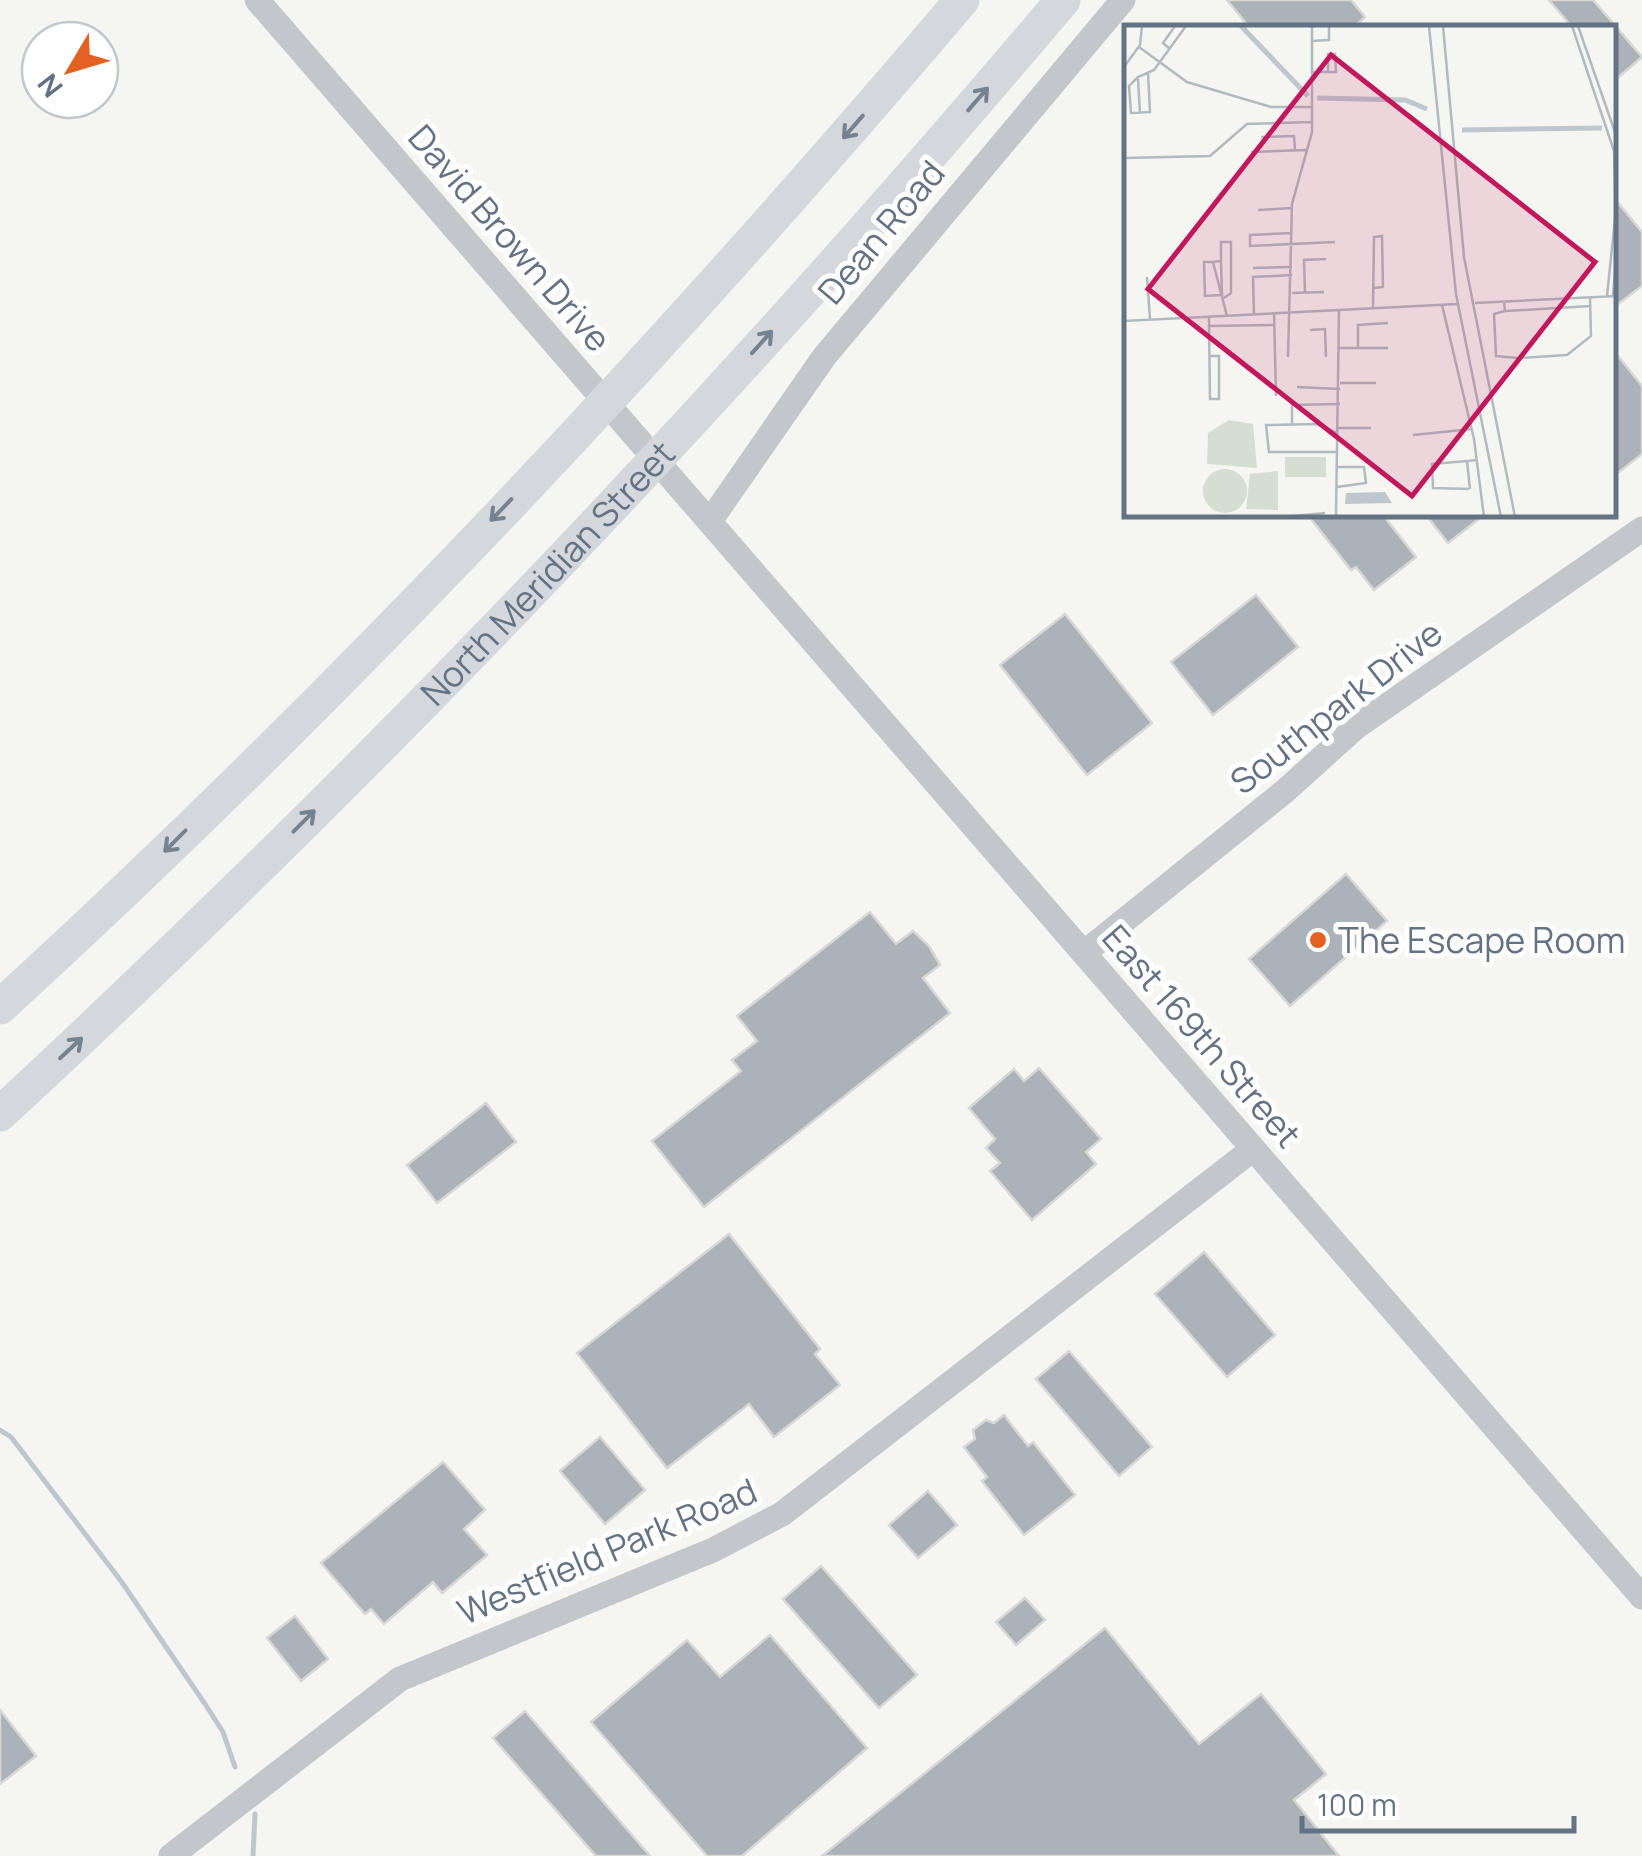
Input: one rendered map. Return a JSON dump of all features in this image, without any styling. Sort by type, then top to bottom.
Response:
[{"type":"highway","points":[[0,1007],[184,832],[568,440],[962,0]]},
{"type":"highway","name":"North Meridian Street","points":[[0,1114],[194,931],[617,497],[696,414],[1064,0]]},
{"type":"street","name":"David Brown Drive","points":[[258,0],[710,521]]},
{"type":"street","name":"Dean Road","points":[[710,521],[824,358],[1123,0]]},
{"type":"street","name":"East 169th Street","points":[[710,521],[1642,1597]]},
{"type":"street","name":"Southpark Drive","points":[[1084,953],[1261,810],[1356,727],[1642,528]]},
{"type":"street","name":"Westfield Park Road","points":[[171,1856],[400,1679],[713,1550],[782,1514],[1254,1149]]},
{"type":"building","points":[[1227,0],[1351,0],[1365,17],[1356,25],[1248,25]]},
{"type":"building","points":[[1549,0],[1593,0],[1614,25],[1570,25]]},
{"type":"building","points":[[1617,28],[1642,57],[1617,78]]},
{"type":"building","points":[[1617,202],[1642,232],[1642,286],[1617,305]]},
{"type":"building","points":[[1617,355],[1642,386],[1642,454],[1617,474]]},
{"type":"building","points":[[1310,518],[1385,518],[1416,557],[1374,590],[1356,567],[1351,570]]},
{"type":"building","points":[[1428,518],[1480,518],[1448,543]]},
{"type":"building","points":[[1256,595],[1298,647],[1213,715],[1171,662]]},
{"type":"building","points":[[1065,614],[1152,723],[1087,775],[1000,665]]},
{"type":"building","name":"The Escape Room","points":[[1346,874],[1387,921],[1290,1006],[1249,959]]},
{"type":"building","points":[[870,912],[896,944],[913,931],[929,946],[940,965],[923,978],[950,1013],[704,1207],[652,1141],[741,1071],[732,1060],[757,1041],[737,1016]]},
{"type":"building","points":[[1039,1068],[1101,1139],[1086,1152],[1096,1164],[1032,1220],[990,1171],[1000,1163],[986,1148],[995,1139],[969,1108],[1014,1069],[1024,1081]]},
{"type":"building","points":[[486,1103],[516,1142],[437,1203],[407,1165]]},
{"type":"building","points":[[729,1234],[820,1349],[815,1354],[840,1385],[774,1437],[749,1404],[667,1468],[577,1353]]},
{"type":"building","points":[[1204,1252],[1275,1335],[1227,1377],[1155,1294]]},
{"type":"building","points":[[1069,1351],[1152,1447],[1119,1476],[1036,1379]]},
{"type":"building","points":[[1004,1415],[1028,1446],[1033,1442],[1075,1495],[1024,1535],[982,1481],[987,1477],[964,1447],[975,1439],[973,1430],[986,1420],[994,1423]]},
{"type":"building","points":[[600,1437],[645,1490],[605,1524],[560,1471]]},
{"type":"building","points":[[443,1462],[485,1510],[464,1529],[487,1555],[442,1593],[433,1582],[384,1624],[371,1609],[365,1614],[321,1563]]},
{"type":"building","points":[[928,1491],[957,1525],[918,1558],[889,1525]]},
{"type":"building","points":[[821,1566],[917,1675],[879,1708],[783,1599]]},
{"type":"building","points":[[1025,1598],[1045,1620],[1016,1645],[996,1622]]},
{"type":"building","points":[[295,1616],[328,1659],[301,1681],[267,1638]]},
{"type":"building","points":[[1105,1628],[1199,1744],[1261,1694],[1326,1774],[1294,1800],[1339,1856],[822,1856]]},
{"type":"building","points":[[770,1635],[867,1748],[742,1856],[707,1856],[591,1722],[687,1640],[720,1677]]},
{"type":"building","points":[[0,1710],[36,1756],[0,1784]]},
{"type":"building","points":[[525,1711],[650,1856],[596,1856],[493,1738]]},
{"type":"waterway","points":[[0,1430],[11,1437],[121,1581],[223,1732],[235,1767]]},
{"type":"waterway","points":[[253,1856],[255,1814]]},
{"type":"place","name":"The Escape Room","points":[[1318,940]]}]
